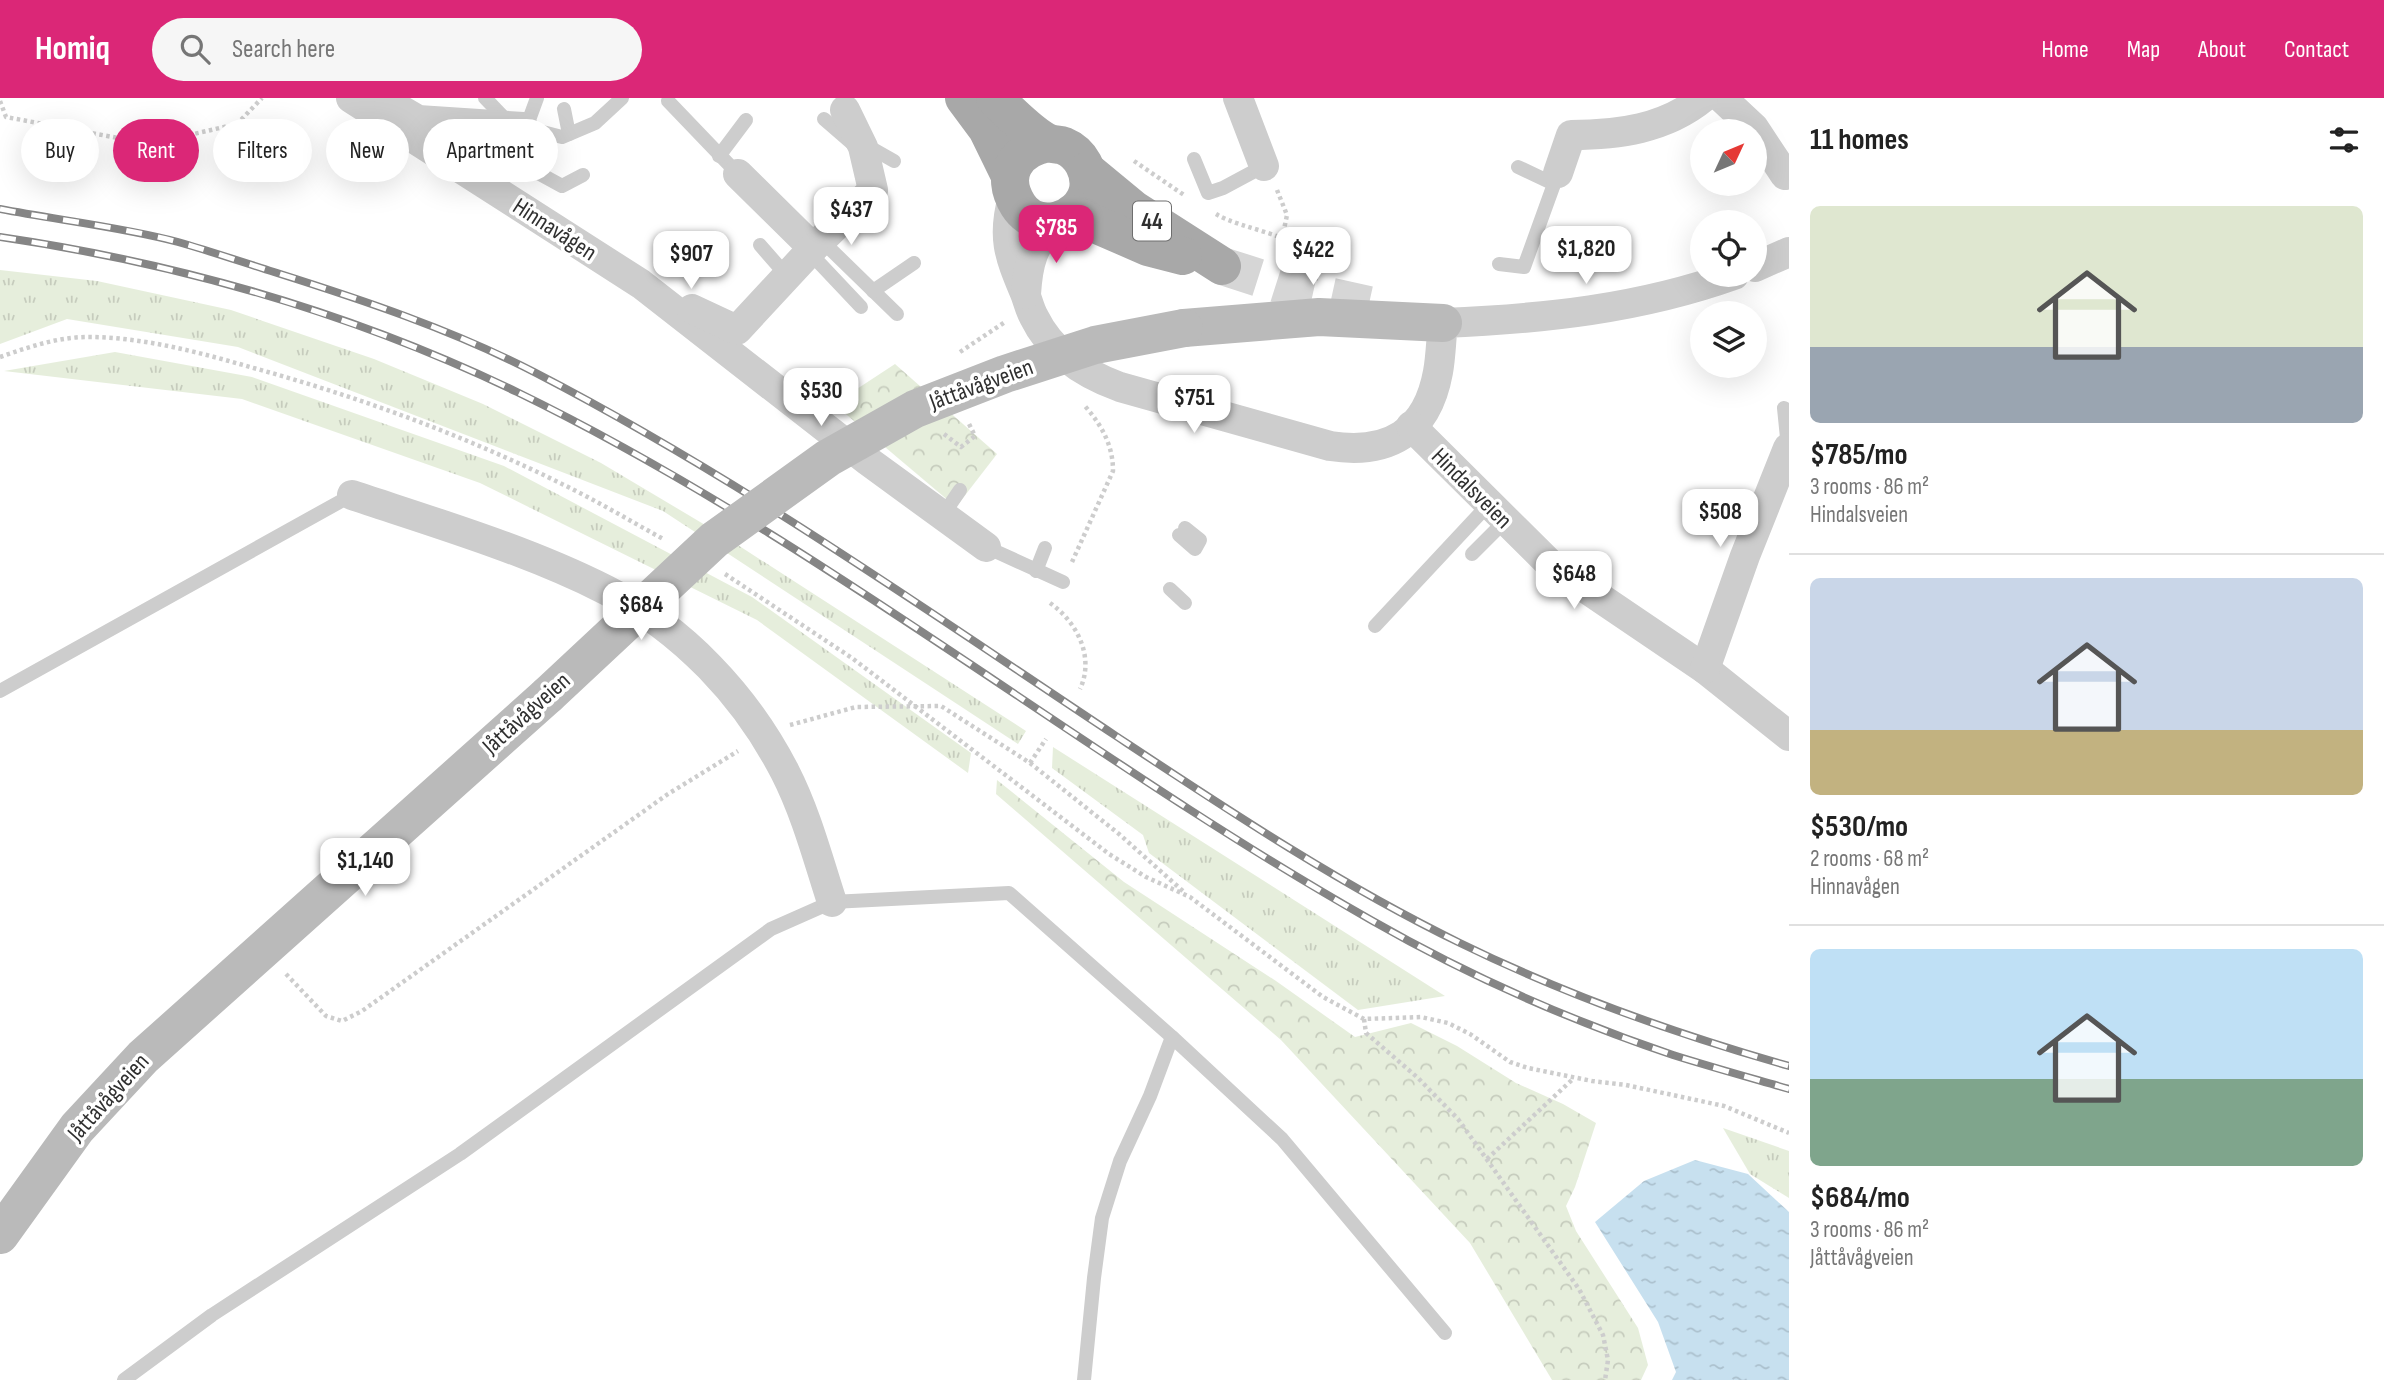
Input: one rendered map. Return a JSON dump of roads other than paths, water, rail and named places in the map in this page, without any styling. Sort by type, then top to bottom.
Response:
[{"type":"main road","name":"44","points":[[964,98],[987,129],[1021,209],[1030,217],[1045,222],[1063,218],[1148,247],[1222,266],[1133,209],[1087,171],[1072,150],[1048,142],[995,98]]},
{"type":"main road","points":[[1012,187],[1014,165],[1021,154],[1034,145],[1048,142]]},
{"type":"main road","points":[[1063,218],[1078,209],[1088,190],[1087,171]]},
{"type":"street","name":"Hinnavågen","points":[[351,98],[642,284],[868,461],[986,547]]},
{"type":"street","points":[[379,98],[423,120]]},
{"type":"street","points":[[1238,98],[1264,166]]},
{"type":"street","points":[[1556,178],[1571,135],[1608,135],[1648,127],[1676,116],[1703,98]]},
{"type":"street","points":[[1722,98],[1754,128],[1785,175]]},
{"type":"street","points":[[642,284],[737,330],[873,190],[863,148],[833,109]]},
{"type":"street","points":[[729,165],[815,247]]},
{"type":"street","name":"Hindalsveien","points":[[1012,187],[1006,221],[1008,242],[1013,267],[1035,320],[1068,360],[1094,377],[1120,387],[1331,446],[1353,450],[1384,446],[1411,426],[1424,412],[1431,398],[1438,373],[1443,323]]},
{"type":"street","points":[[1027,300],[1028,271],[1033,251],[1039,239],[1063,218]]},
{"type":"street","points":[[1767,262],[1789,252]]},
{"type":"street","points":[[1443,323],[1573,314],[1621,306],[1700,287]]},
{"type":"street","name":"Jåttåvågveien","points":[[0,1236],[77,1128],[142,1057],[548,695],[714,540],[828,458],[915,408],[1005,374],[1095,345],[1184,328],[1319,317],[1443,323]]},
{"type":"street","name":"Hindalsveien","points":[[1411,426],[1550,564],[1705,669],[1789,736]]},
{"type":"street","points":[[1705,669],[1745,556],[1786,460]]},
{"type":"street","points":[[352,495],[484,540],[607,590],[652,618],[696,653],[732,691],[765,737],[786,775],[799,803],[832,902]]},
{"type":"lane","points":[[485,98],[511,119]]},
{"type":"lane","points":[[525,119],[537,98]]},
{"type":"lane","points":[[558,136],[562,137],[595,123],[622,98]]},
{"type":"lane","points":[[668,101],[729,165],[746,120]]},
{"type":"lane","points":[[564,109],[569,134]]},
{"type":"lane","points":[[863,148],[894,161]]},
{"type":"lane","points":[[1194,159],[1208,193],[1264,166]]},
{"type":"lane","points":[[1499,264],[1524,268],[1556,178],[1518,167]]},
{"type":"lane","points":[[554,182],[562,186],[583,175]]},
{"type":"lane","points":[[760,245],[787,276]]},
{"type":"lane","points":[[815,247],[873,291],[897,314]]},
{"type":"lane","points":[[815,247],[861,307]]},
{"type":"lane","points":[[873,291],[914,263]]},
{"type":"lane","points":[[1784,408],[1786,460]]},
{"type":"lane","points":[[943,515],[960,490]]},
{"type":"lane","points":[[0,691],[352,495]]},
{"type":"lane","points":[[1472,554],[1497,513]]},
{"type":"lane","points":[[1375,626],[1497,513]]},
{"type":"lane","points":[[986,547],[1063,582]]},
{"type":"lane","points":[[1036,571],[1045,548]]},
{"type":"lane","points":[[1170,589],[1185,603]]},
{"type":"lane","points":[[124,1380],[212,1315],[460,1154],[771,929],[832,902],[1009,893],[1172,1037],[1282,1139],[1445,1333]]},
{"type":"lane","points":[[1084,1380],[1102,1218],[1120,1161],[1150,1096],[1172,1037]]},
{"type":"water","points":[[1695,1160],[1748,1174],[1789,1212],[1789,1380],[1672,1380],[1676,1372],[1658,1322],[1595,1222],[1644,1181]]},
{"type":"tunnel","points":[[1222,266],[1291,288],[1382,308]]},
{"type":"railway","points":[[0,209],[135,232],[190,245],[374,305],[505,357],[686,456],[759,501],[903,593],[1200,791],[1371,896],[1460,943],[1540,980],[1663,1027],[1789,1066]]},
{"type":"railway","points":[[0,237],[133,261],[264,295],[393,339],[517,392],[628,450],[737,513],[843,580],[1157,789],[1263,856],[1407,940],[1481,978],[1595,1027],[1673,1055],[1789,1089]]}]
